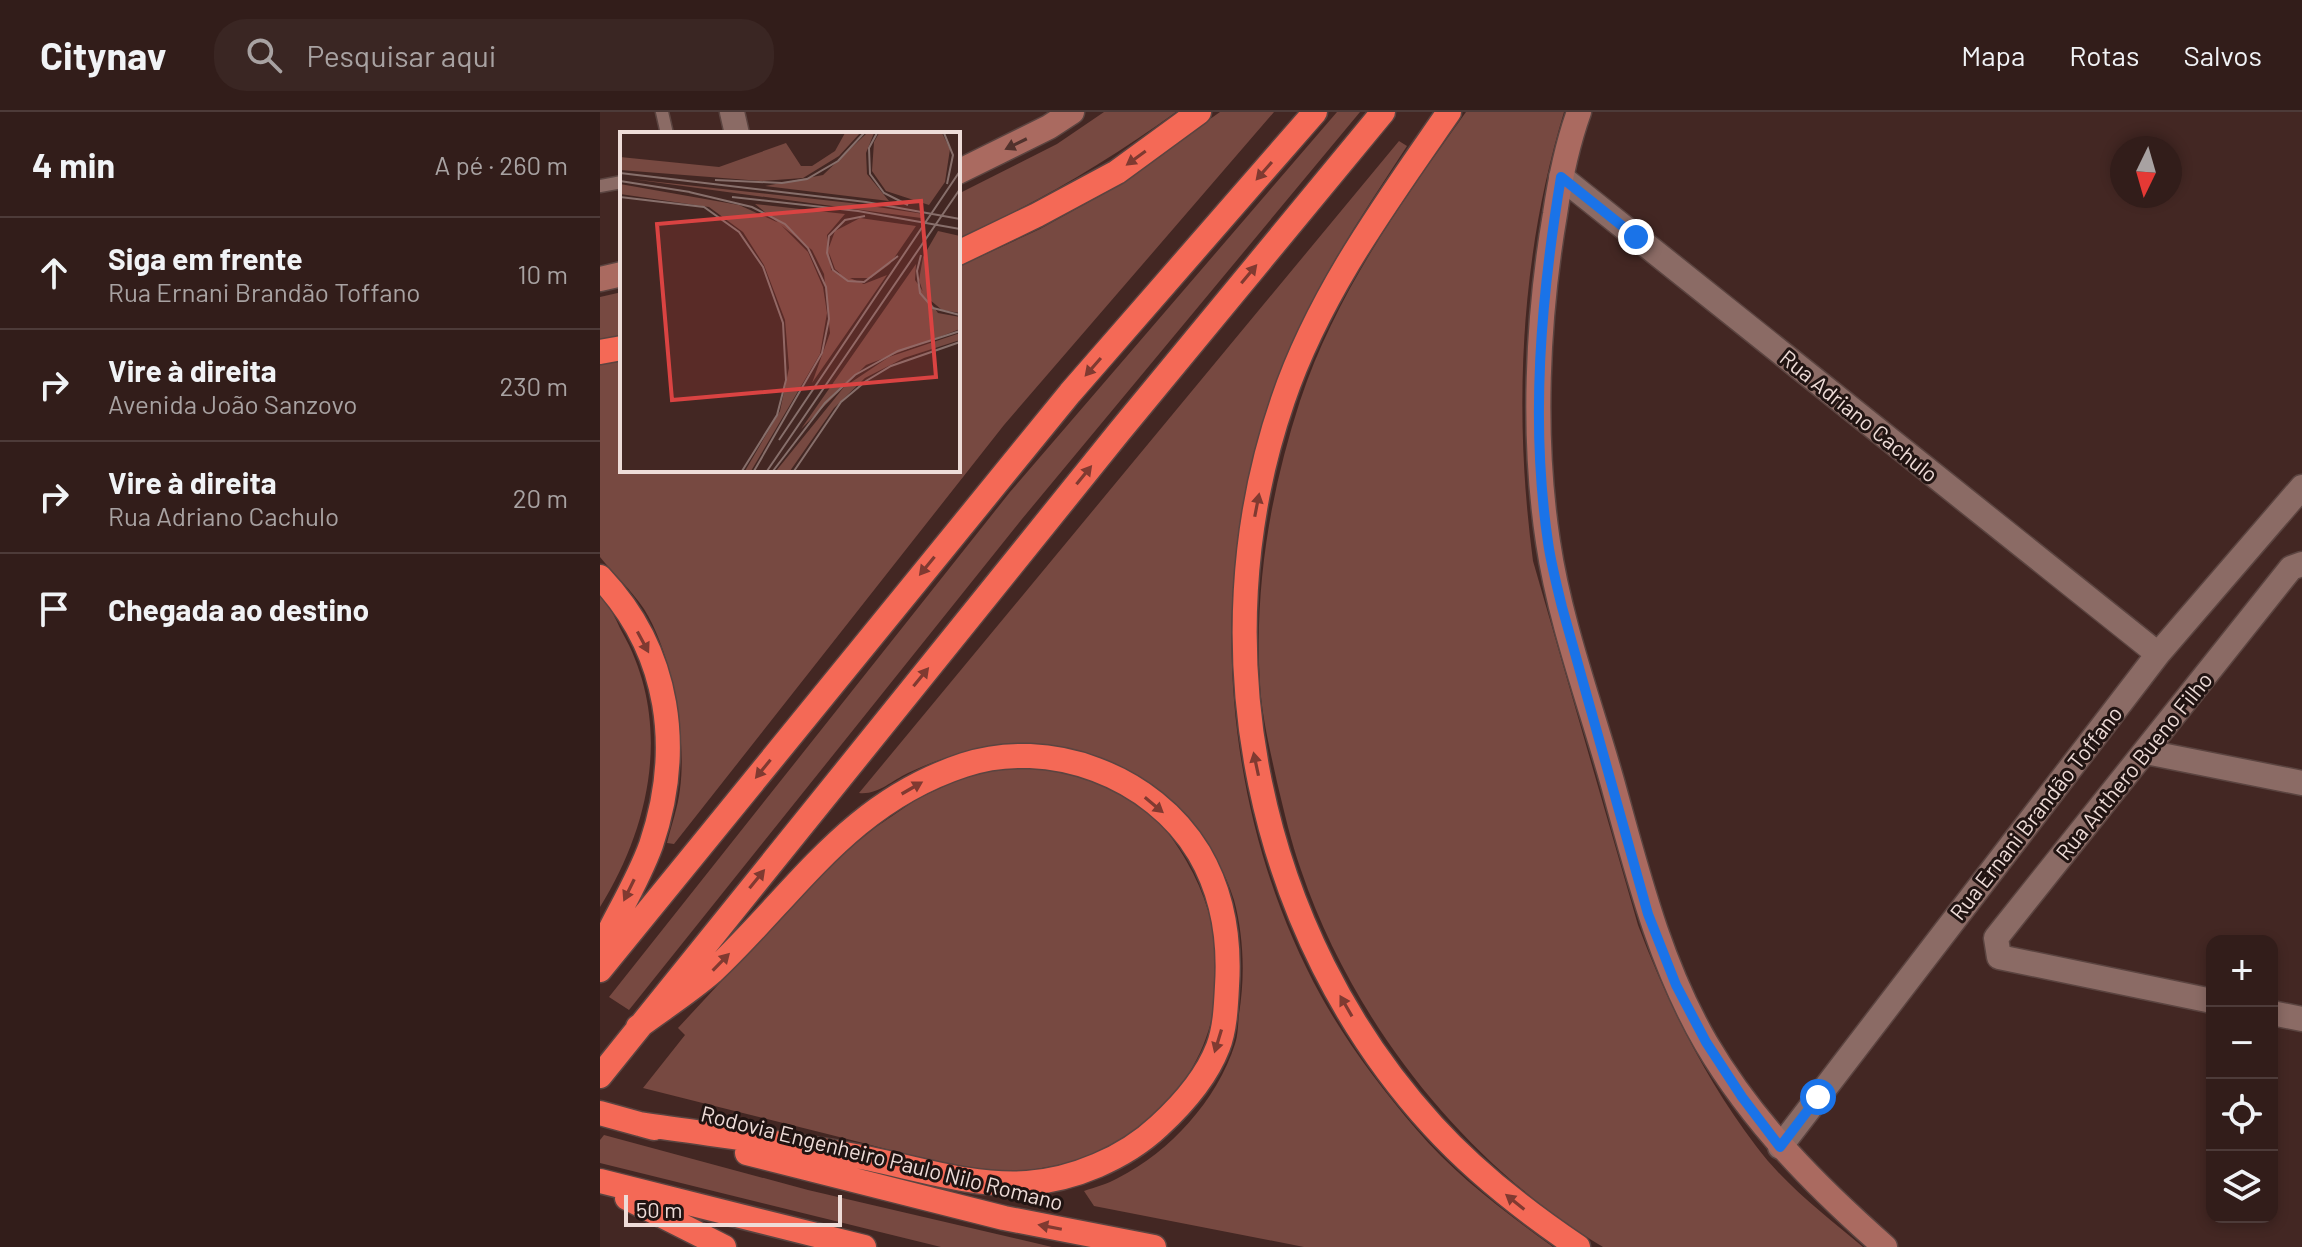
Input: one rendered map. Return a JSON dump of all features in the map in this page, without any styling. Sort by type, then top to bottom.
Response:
[{"type":"highway","points":[[960,252],[1117,172],[1199,112]]},
{"type":"highway","points":[[600,970],[1060,404],[1315,112]]},
{"type":"highway","points":[[600,1076],[1100,455],[1383,112]]},
{"type":"highway","points":[[1449,112],[1352,254],[1313,329],[1283,399],[1263,472],[1250,540],[1245,609],[1245,677],[1252,747],[1266,814],[1309,938],[1347,1009],[1384,1066],[1432,1126],[1482,1175],[1578,1247]]},
{"type":"highway","points":[[600,352],[620,348]]},
{"type":"highway","points":[[600,577],[626,610],[652,658],[665,704],[668,753],[665,798],[649,849],[600,950]]},
{"type":"highway","points":[[638,1027],[710,973],[839,838],[879,808],[920,782],[968,764],[1005,757],[1040,756],[1078,764],[1111,775],[1149,799],[1171,819],[1198,852],[1215,888],[1227,928],[1229,966],[1226,1006],[1219,1045],[1203,1076],[1175,1111],[1141,1143],[1068,1176],[1028,1183],[978,1181],[846,1154],[640,1124]]},
{"type":"highway","name":"Rodovia Engenheiro Paulo Nilo Romano","points":[[600,1113],[1004,1218],[1154,1247]]},
{"type":"highway","points":[[600,1183],[724,1247]]},
{"type":"highway","points":[[600,1183],[864,1247]]},
{"type":"main road","points":[[960,171],[1049,127],[1072,112]]},
{"type":"main road","points":[[1579,112],[1561,177],[1547,262],[1540,387],[1541,460],[1548,542],[1562,607],[1648,914],[1676,985],[1706,1042],[1780,1147],[1828,1197],[1885,1247]]},
{"type":"main road","points":[[600,279],[620,274]]},
{"type":"street","points":[[732,112],[737,132]]},
{"type":"street","name":"Rua Adriano Cachulo","points":[[1561,177],[2158,654]]},
{"type":"street","name":"Rua Ernani Brandão Toffano","points":[[1780,1147],[2158,654],[2300,492]]},
{"type":"street","name":"Rua Anthero Bueno Filho","points":[[2206,1000],[1999,957],[1996,938],[2291,568],[2302,564]]},
{"type":"street","points":[[2146,752],[2302,783]]},
{"type":"street","points":[[2278,1014],[2302,1019]]},
{"type":"lane","points":[[662,112],[667,132]]},
{"type":"lane","points":[[600,186],[620,182]]},
{"type":"shaded area","points":[[1104,112],[1176,112],[1070,181],[960,238],[960,193],[1057,144]]},
{"type":"shaded area","points":[[1220,112],[1274,112],[1004,425],[674,844],[667,843],[680,789],[679,721],[670,672],[654,627],[639,602],[600,557],[600,365],[620,361],[620,472],[960,472],[960,266],[1040,229],[1105,193]]},
{"type":"shaded area","points":[[1337,112],[1360,112],[1022,519],[629,1010],[609,997],[1010,492]]},
{"type":"shaded area","points":[[1466,112],[1564,112],[1538,222],[1524,335],[1523,448],[1527,505],[1533,561],[1638,925],[1689,1040],[1738,1121],[1780,1174],[1863,1247],[1603,1247],[1505,1175],[1461,1132],[1420,1085],[1383,1035],[1351,982],[1323,927],[1301,870],[1277,782],[1260,685],[1262,577],[1280,471],[1315,361],[1351,286],[1394,215]]},
{"type":"shaded area","points":[[1399,141],[1407,146],[1333,263],[1301,324],[1274,388],[1252,462],[1238,539],[1232,618],[1234,696],[1244,775],[1262,852],[1287,926],[1342,1031],[1377,1081],[1431,1146],[1481,1192],[1553,1247],[1304,1247],[1094,1206],[1084,1191],[1110,1182],[1137,1167],[1173,1139],[1204,1104],[1227,1065],[1235,1044],[1242,986],[1242,943],[1234,900],[1213,855],[1181,813],[1140,779],[1118,766],[1072,751],[1024,746],[977,750],[931,763],[878,790],[859,793]]},
{"type":"shaded area","points":[[620,292],[620,335],[600,339],[600,297]]},
{"type":"shaded area","points":[[600,595],[638,666],[647,700],[651,736],[643,807],[618,875],[600,907]]},
{"type":"shaded area","points":[[1011,766],[1054,770],[1082,777],[1134,800],[1164,827],[1193,873],[1212,924],[1217,975],[1211,1023],[1192,1067],[1164,1106],[1126,1137],[1080,1159],[1007,1171],[946,1164],[643,1088],[685,1035],[678,1028],[832,862],[917,799],[960,779]]},
{"type":"shaded area","points":[[604,1135],[808,1190],[1052,1247],[941,1247],[600,1163],[600,1140]]},
{"type":"route","points":[[1636,237],[1561,177],[1547,262],[1540,358],[1541,460],[1548,542],[1562,607],[1648,914],[1676,985],[1706,1042],[1780,1147],[1818,1097]]}]
